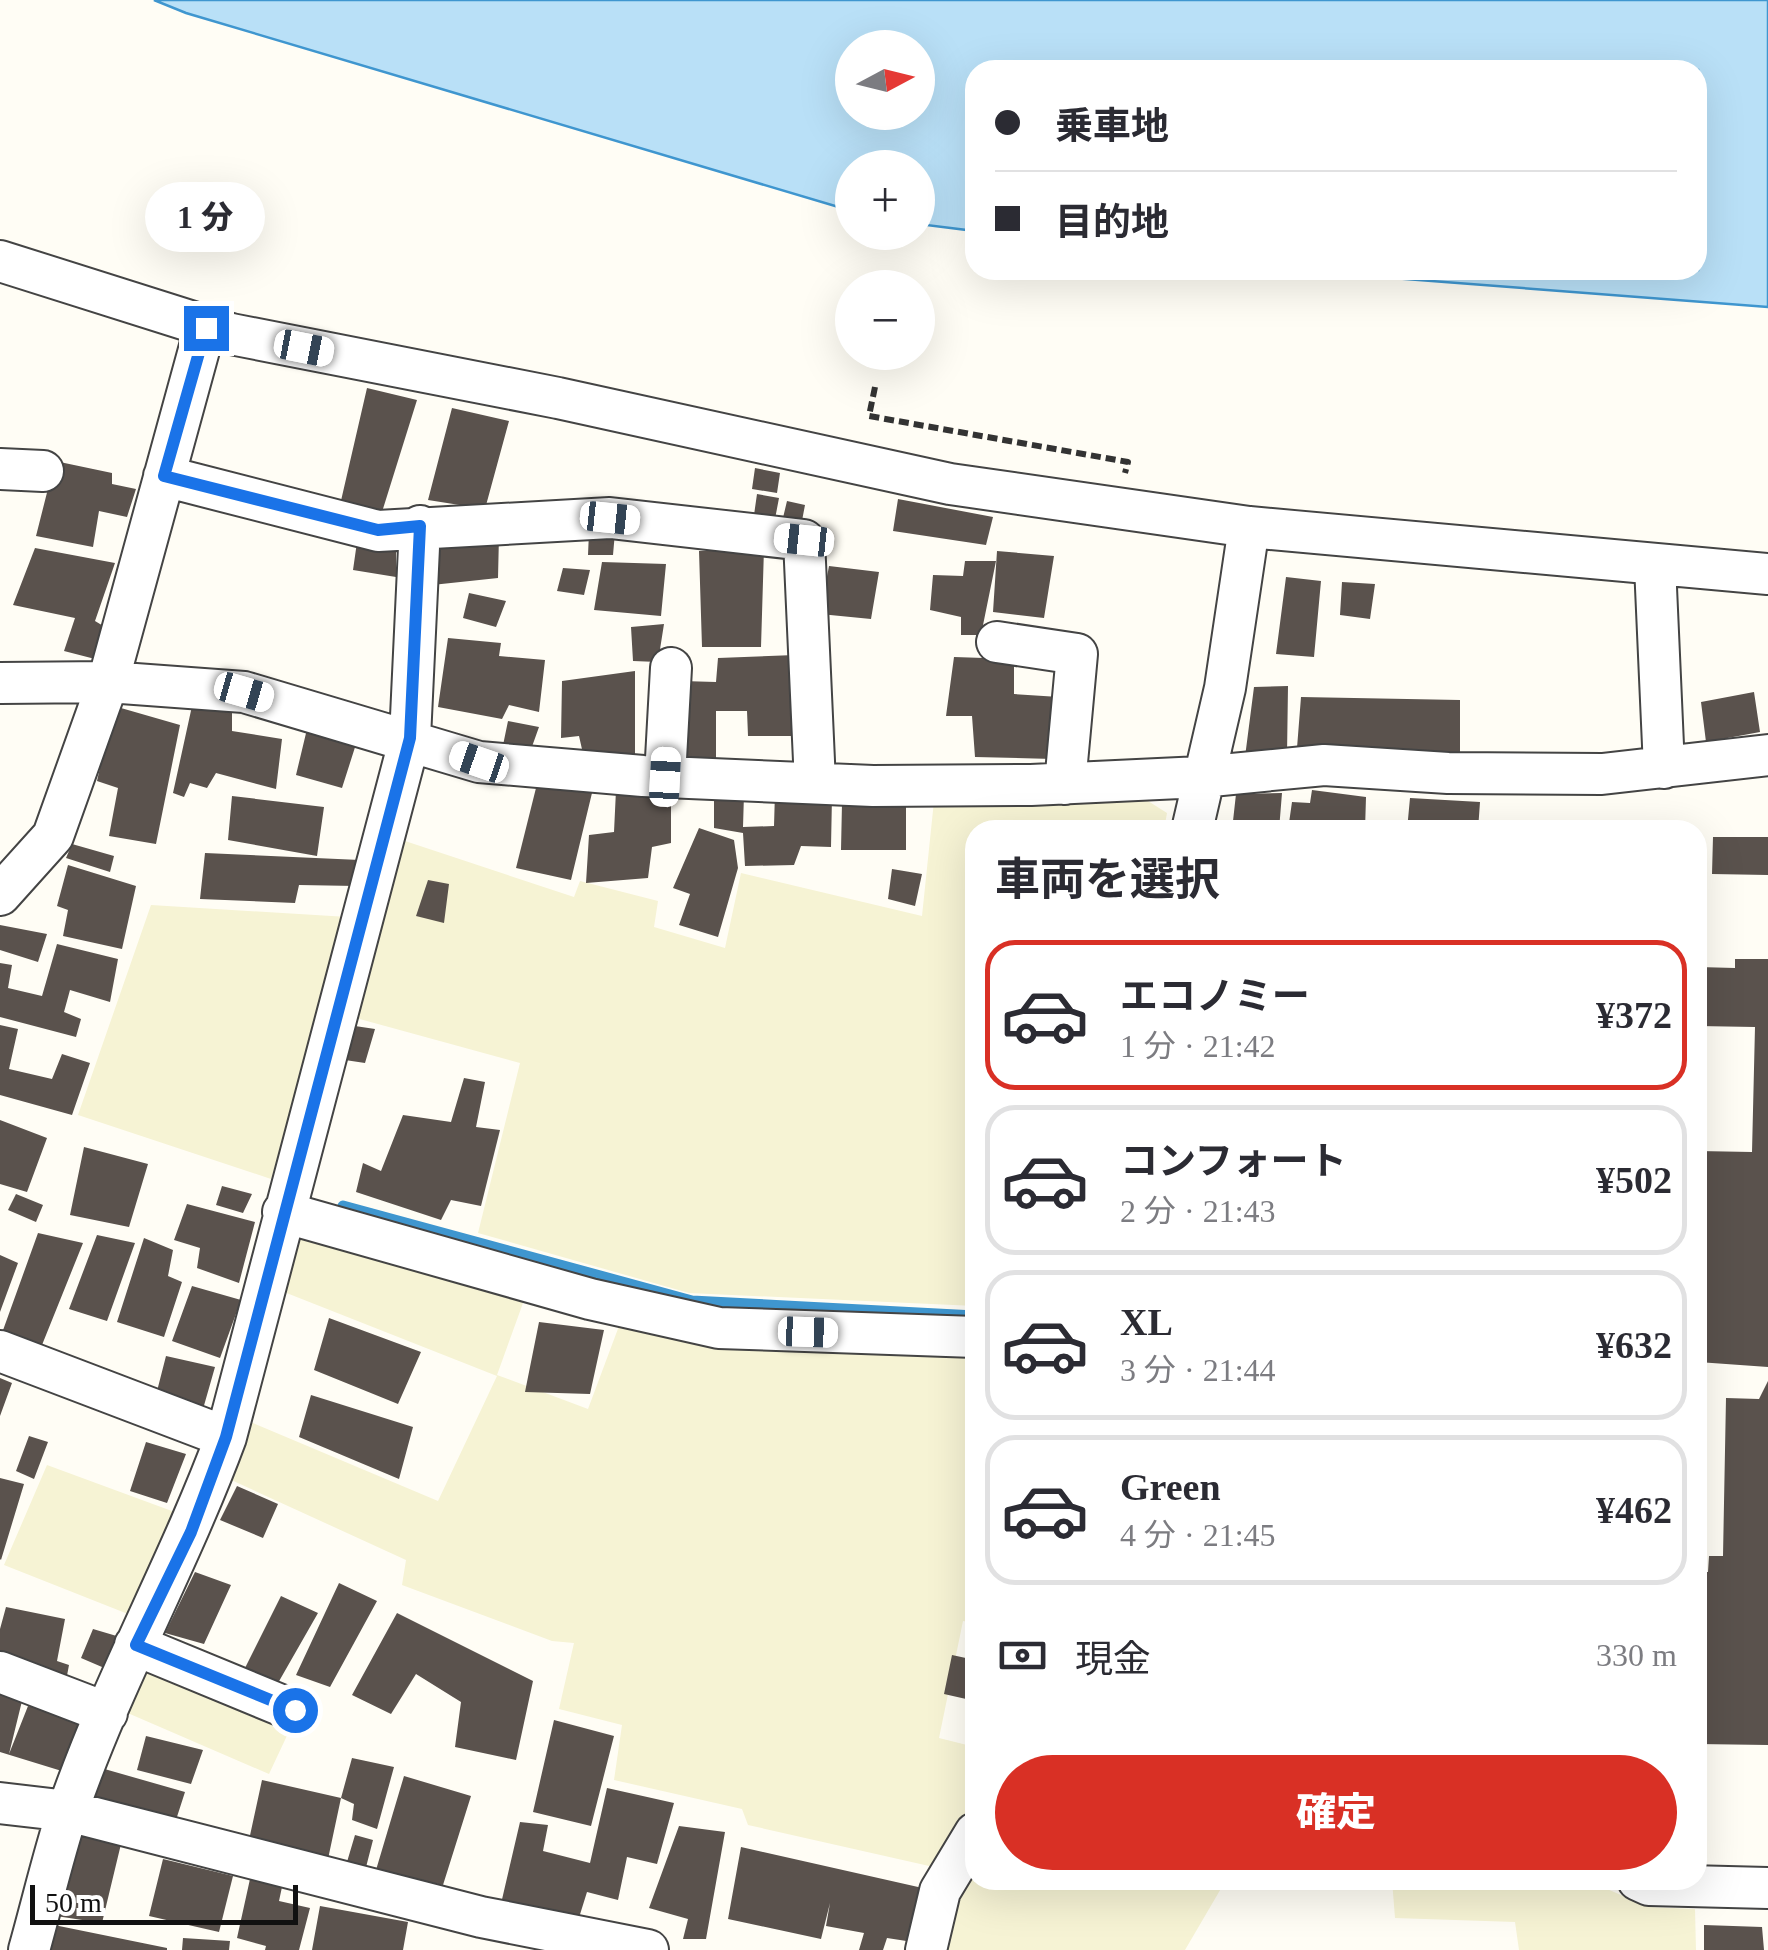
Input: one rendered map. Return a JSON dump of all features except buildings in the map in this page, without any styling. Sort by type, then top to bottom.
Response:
[{"type":"street","points":[[0,261],[206,328],[558,398],[950,484],[1248,527],[1768,574]]},
{"type":"street","points":[[0,895],[53,836],[108,682],[206,328]]},
{"type":"street","points":[[0,469],[44,471]]},
{"type":"street","points":[[164,476],[378,530],[610,518],[804,540],[815,783]]},
{"type":"street","points":[[29,1950],[68,1811],[136,1645],[191,1532],[226,1437],[410,738],[420,526]]},
{"type":"street","points":[[1194,820],[1225,688],[1248,527]]},
{"type":"street","points":[[1655,566],[1664,768]]},
{"type":"street","points":[[996,642],[1078,654],[1065,784]]},
{"type":"street","points":[[665,777],[671,668]]},
{"type":"street","points":[[0,683],[108,682],[244,692],[410,738],[479,762],[665,777],[815,783],[1065,784],[1324,765],[1448,773],[1602,774],[1768,755]]},
{"type":"street","points":[[283,1212],[590,1299],[719,1328],[965,1337]]},
{"type":"street","points":[[0,1351],[226,1437]]},
{"type":"street","points":[[136,1645],[295,1710]]},
{"type":"street","points":[[0,1672],[107,1713]]},
{"type":"street","points":[[0,1803],[68,1811],[478,1934],[648,1950]]},
{"type":"street","points":[[926,1950],[940,1890],[965,1849]]},
{"type":"street","points":[[1707,1886],[1768,1888]]},
{"type":"path","points":[[874,387],[869,416],[1128,462],[1123,485]]},
{"type":"shaded area","points":[[934,801],[1148,801],[1167,813],[1166,820],[965,820],[965,1306],[689,1293],[478,1233],[520,1063],[356,1018],[402,840],[574,897],[580,881],[658,901],[654,927],[725,948],[741,873],[922,916]]},
{"type":"shaded area","points":[[151,905],[348,917],[271,1179],[78,1115]]},
{"type":"shaded area","points":[[296,1227],[527,1292],[497,1375],[588,1409],[619,1326],[965,1351],[965,1621],[939,1738],[965,1744],[965,1824],[938,1868],[748,1825],[742,1809],[614,1780],[622,1725],[559,1709],[574,1643],[552,1641],[402,1585],[406,1560],[229,1479],[248,1421],[438,1501],[497,1376],[284,1292]]},
{"type":"shaded area","points":[[47,1465],[180,1514],[133,1616],[4,1565]]},
{"type":"shaded area","points":[[143,1665],[292,1725],[269,1774],[123,1711]]},
{"type":"shaded area","points":[[965,1880],[965,1890],[1220,1890],[1185,1950],[941,1950],[951,1906]]},
{"type":"shaded area","points":[[1393,1890],[1609,1890],[1649,1907],[1695,1909],[1696,1950],[1519,1950],[1515,1922],[1395,1918]]},
{"type":"water","points":[[154,0],[1768,0],[1768,307],[1418,280],[1707,280],[1707,60],[965,60],[965,230],[935,226],[935,150],[835,150],[835,206],[186,13]]},
{"type":"waterway","points":[[343,1206],[692,1301],[965,1315]]},
{"type":"route","points":[[206,328],[164,476],[378,530],[420,526],[410,738],[226,1437],[191,1532],[136,1645],[295,1710]]}]
